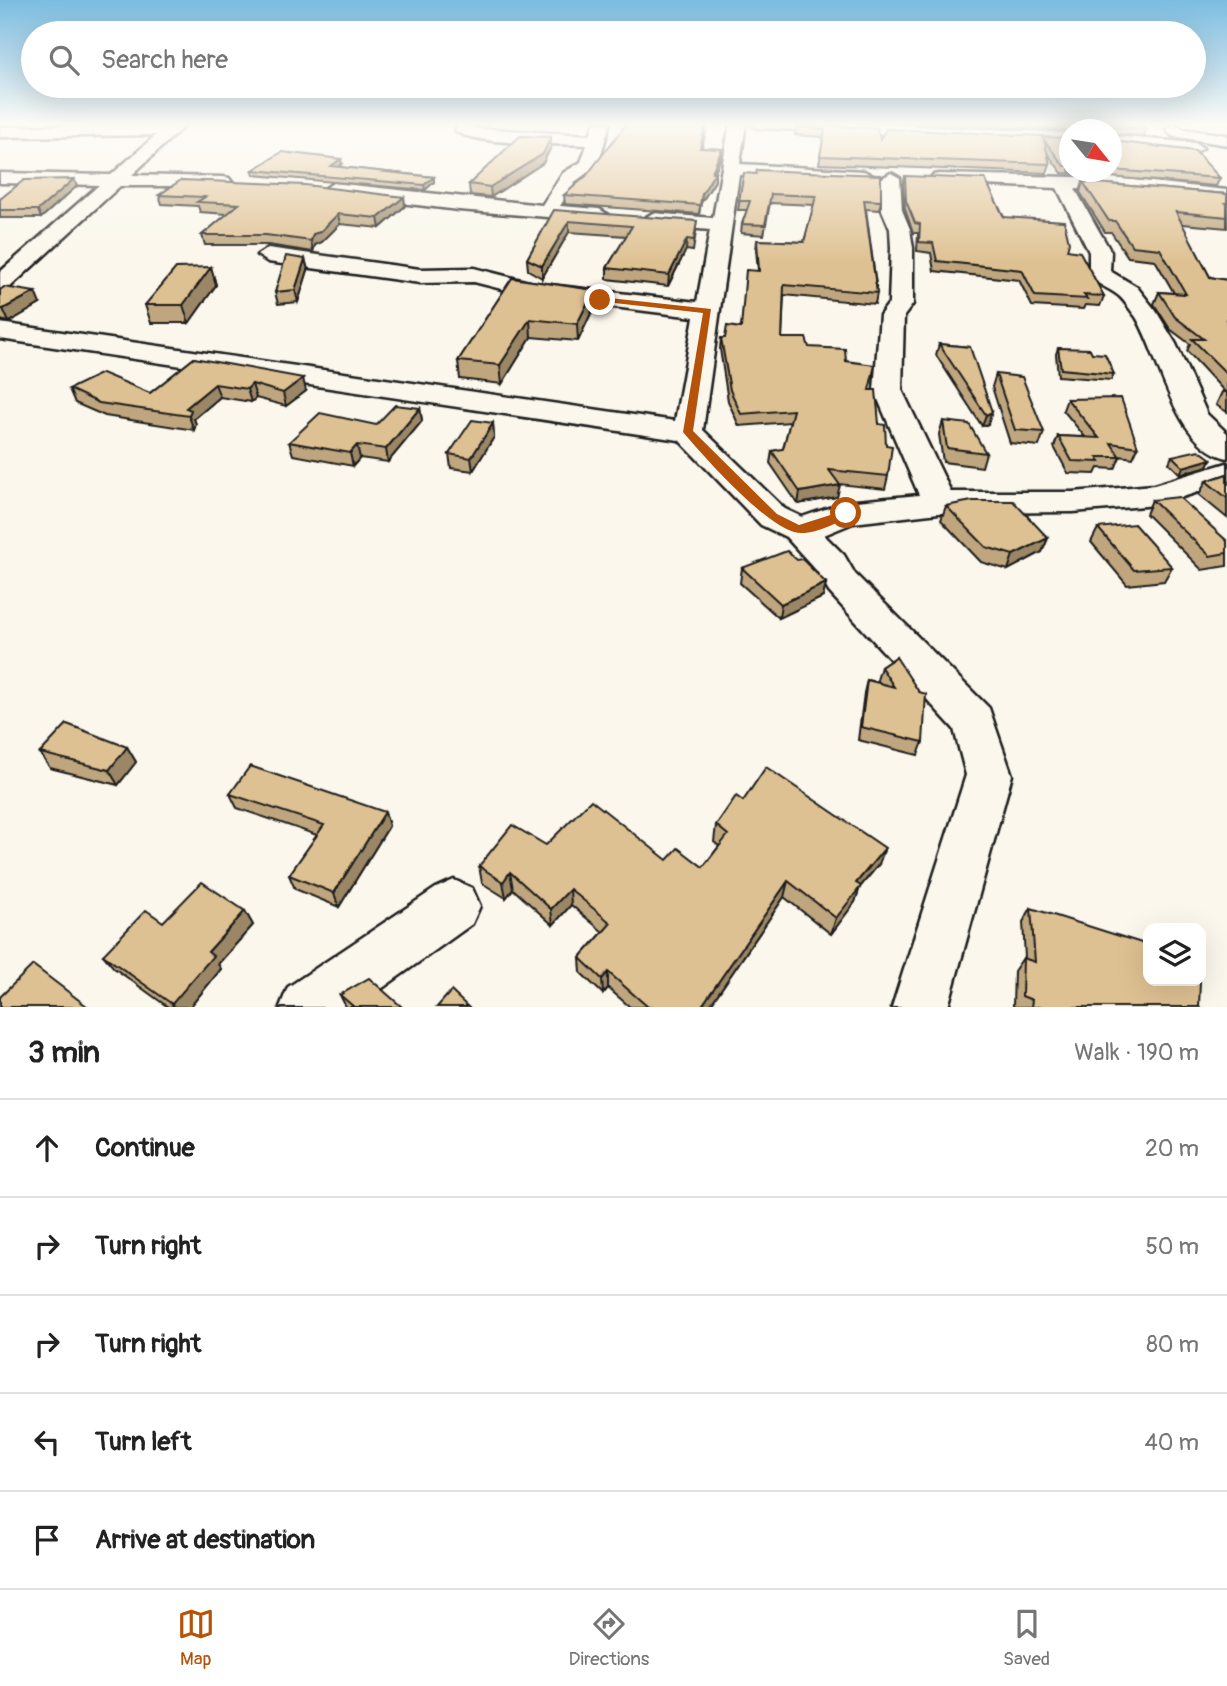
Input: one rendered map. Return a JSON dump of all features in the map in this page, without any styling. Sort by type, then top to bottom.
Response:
[{"type":"street","points":[[0,284],[34,250],[126,170]]},
{"type":"street","points":[[548,210],[569,177],[581,170]]},
{"type":"street","points":[[688,432],[730,170]]},
{"type":"street","points":[[749,170],[905,178],[1224,186]]},
{"type":"street","points":[[0,178],[117,178],[239,183]]},
{"type":"street","points":[[905,178],[892,210],[900,229],[902,248],[901,304],[892,315],[888,390],[939,503]]},
{"type":"street","points":[[1066,183],[1066,191],[1100,252],[1100,274],[1129,292],[1147,316],[1163,344],[1194,418],[1227,449]]},
{"type":"street","points":[[320,187],[459,205],[720,225]]},
{"type":"street","points":[[11,250],[34,250]]},
{"type":"street","points":[[268,255],[420,276],[474,275],[533,290],[708,311]]},
{"type":"street","points":[[0,331],[688,432],[773,517],[798,529],[831,564],[842,583],[974,721],[989,775],[920,1007]]},
{"type":"street","points":[[798,529],[822,524],[846,513],[939,503],[1073,502],[1157,495],[1227,473]]},
{"type":"street","points":[[308,1007],[454,906]]},
{"type":"building","points":[[253,170],[368,170],[434,177],[424,185]]},
{"type":"building","points":[[484,170],[517,170],[490,187],[469,184]]},
{"type":"building","points":[[591,170],[715,172],[702,194],[700,205],[564,195]]},
{"type":"building","points":[[757,170],[881,175],[881,201],[864,200],[877,293],[784,285],[782,338],[806,338],[809,347],[845,349],[846,361],[875,365],[869,390],[876,390],[879,424],[885,425],[886,445],[892,446],[888,476],[829,470],[840,485],[800,492],[772,451],[783,449],[793,410],[741,414],[730,390],[721,338],[725,338],[727,326],[741,328],[746,270],[759,271],[757,240],[804,242],[816,196],[771,194],[765,225],[742,224],[750,201],[739,201],[744,173],[756,174]]},
{"type":"building","points":[[1122,170],[1213,170],[1220,178],[1122,171]]},
{"type":"building","points":[[905,176],[985,179],[1004,217],[1064,221],[1069,242],[1067,250],[1080,252],[1104,296],[1084,295],[1087,299],[1035,296],[1022,270],[937,261],[933,243],[919,242],[920,224],[915,223],[906,201]]},
{"type":"building","points":[[74,179],[38,210],[0,210],[0,199],[24,180]]},
{"type":"building","points":[[181,180],[305,185],[404,197],[378,218],[338,214],[320,232],[313,234],[311,241],[266,235],[202,235],[239,204],[197,202],[205,197],[159,195]]},
{"type":"building","points":[[1083,182],[1227,194],[1227,217],[1176,212],[1210,277],[1227,280],[1227,374],[1192,339],[1204,339],[1175,317],[1159,292],[1186,294],[1160,249],[1132,246],[1115,221],[1109,221]]},
{"type":"building","points":[[554,210],[697,221],[694,240],[687,239],[669,275],[607,268],[632,226],[569,221],[542,266],[527,259]]},
{"type":"building","points":[[286,256],[305,259],[295,290],[275,292]]},
{"type":"building","points":[[211,267],[183,305],[145,305],[176,268]]},
{"type":"building","points":[[512,278],[594,290],[577,324],[530,319],[500,365],[458,361]]},
{"type":"building","points":[[4,287],[35,292],[0,309],[0,290]]},
{"type":"building","points":[[939,344],[970,347],[992,412],[986,415]]},
{"type":"building","points":[[1058,348],[1090,349],[1092,353],[1105,354],[1114,374],[1061,369]]},
{"type":"building","points":[[194,358],[303,378],[283,393],[252,384],[247,389],[215,384],[186,408],[191,410],[189,416],[99,403],[69,389],[102,373],[150,393]]},
{"type":"building","points":[[996,374],[1022,377],[1044,432],[1015,430]]},
{"type":"building","points":[[1121,398],[1138,447],[1111,443],[1120,457],[1097,457],[1100,462],[1072,461],[1058,436],[1099,438],[1067,399]]},
{"type":"building","points":[[395,405],[420,408],[386,449],[357,445],[350,453],[289,442],[320,413],[376,425]]},
{"type":"building","points":[[472,420],[493,423],[471,458],[449,454]]},
{"type":"building","points":[[943,421],[969,424],[986,453],[947,448]]},
{"type":"building","points":[[1199,450],[1211,459],[1183,467],[1172,456]]},
{"type":"building","points":[[1227,474],[1227,498],[1206,481]]},
{"type":"building","points":[[1179,497],[1227,541],[1227,553],[1210,556],[1152,500]]},
{"type":"building","points":[[972,501],[1013,501],[1048,538],[1013,555],[986,547],[946,506]]},
{"type":"building","points":[[1134,524],[1172,567],[1134,570],[1098,528]]},
{"type":"building","points":[[787,551],[797,560],[802,559],[826,583],[781,604],[742,568]]},
{"type":"building","points":[[896,657],[919,692],[926,694],[923,742],[861,727],[867,680],[894,687],[881,667]]},
{"type":"building","points":[[67,724],[127,747],[109,770],[40,753]]},
{"type":"building","points":[[250,766],[385,812],[334,893],[289,875],[324,825],[230,794]]},
{"type":"building","points":[[766,767],[885,848],[856,883],[861,886],[836,918],[788,881],[701,1007],[648,1007],[608,972],[602,979],[580,958],[611,923],[570,889],[551,909],[510,872],[503,882],[479,866],[512,825],[546,845],[591,800],[667,860],[678,848],[703,867],[728,835],[716,825],[736,796],[743,801]]},
{"type":"building","points":[[202,882],[245,911],[208,952],[213,956],[172,1004],[103,955],[146,910],[163,922]]},
{"type":"building","points":[[1031,908],[1143,943],[1143,986],[1200,986],[1199,1007],[1031,1007],[1032,1000],[1022,996],[1023,958],[1035,962]]},
{"type":"building","points":[[33,965],[88,1007],[0,1007],[0,997]]},
{"type":"building","points":[[369,978],[402,1007],[354,1007],[340,995]]},
{"type":"building","points":[[451,991],[468,1007],[437,1007]]},
{"type":"route","points":[[600,300],[708,311],[688,432],[773,517],[798,529],[822,524],[846,513]]}]
